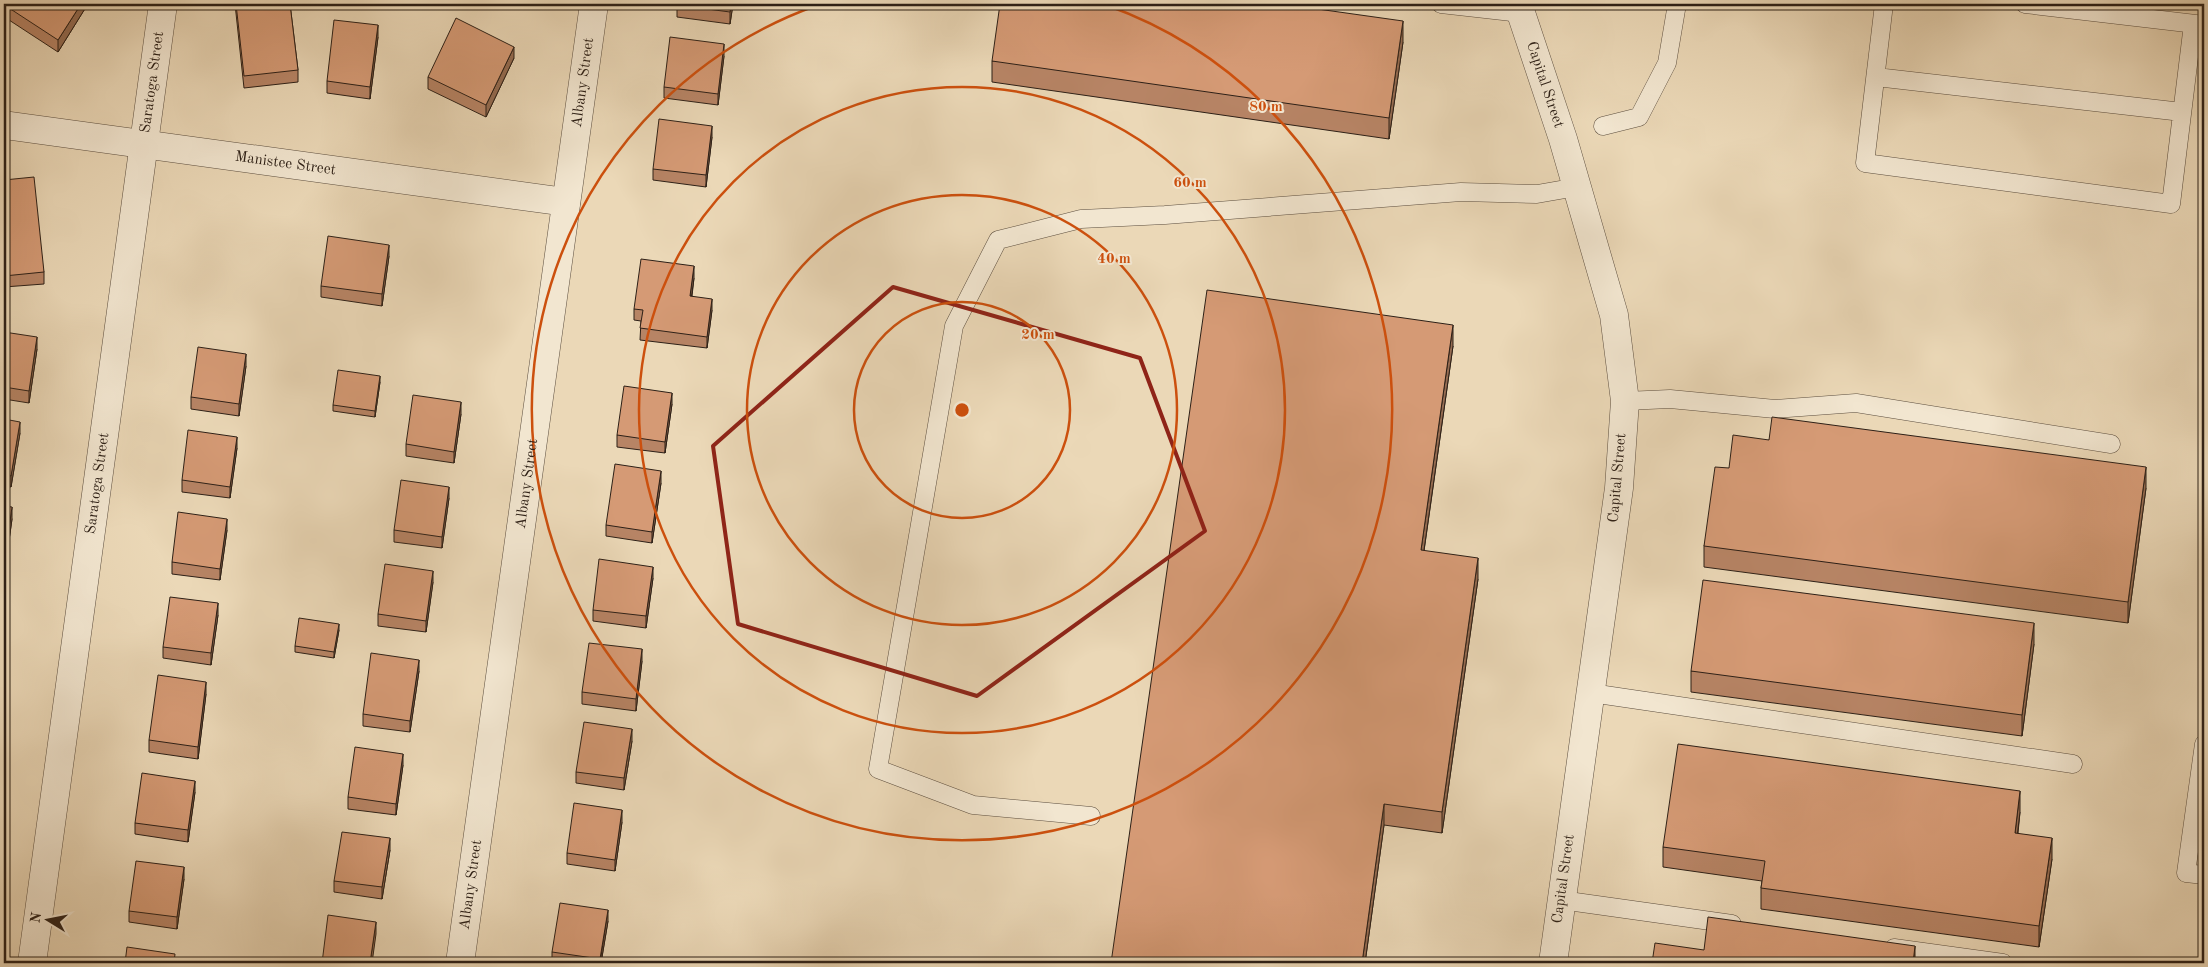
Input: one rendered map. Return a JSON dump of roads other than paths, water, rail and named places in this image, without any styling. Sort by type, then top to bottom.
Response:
[{"type":"street","name":"Saratoga Street","points":[[32,963],[163,4]]},
{"type":"street","name":"Albany Street","points":[[460,963],[594,4]]},
{"type":"street","name":"Capital Street","points":[[1519,8],[1577,187],[1614,315],[1624,401],[1619,488],[1553,963]]},
{"type":"street","name":"Manistee Street","points":[[4,125],[566,202]]},
{"type":"lane","points":[[1441,4],[1519,8]]},
{"type":"lane","points":[[1603,126],[1639,117],[1667,63],[1677,4]]},
{"type":"lane","points":[[1884,4],[1866,163],[2171,204],[2182,112],[2199,24],[2025,4]]},
{"type":"lane","points":[[1876,76],[2182,112]]},
{"type":"lane","points":[[1091,816],[973,805],[878,769],[954,326],[998,240],[1081,219],[1461,192],[1537,194],[1577,187]]},
{"type":"lane","points":[[1624,401],[1670,399],[1775,409],[1856,403],[2111,444]]},
{"type":"lane","points":[[1591,693],[2073,764]]},
{"type":"lane","points":[[2204,744],[2186,872],[2204,875]]},
{"type":"lane","points":[[1562,900],[1751,927]]},
{"type":"lane","points":[[1877,945],[2003,963]]}]
